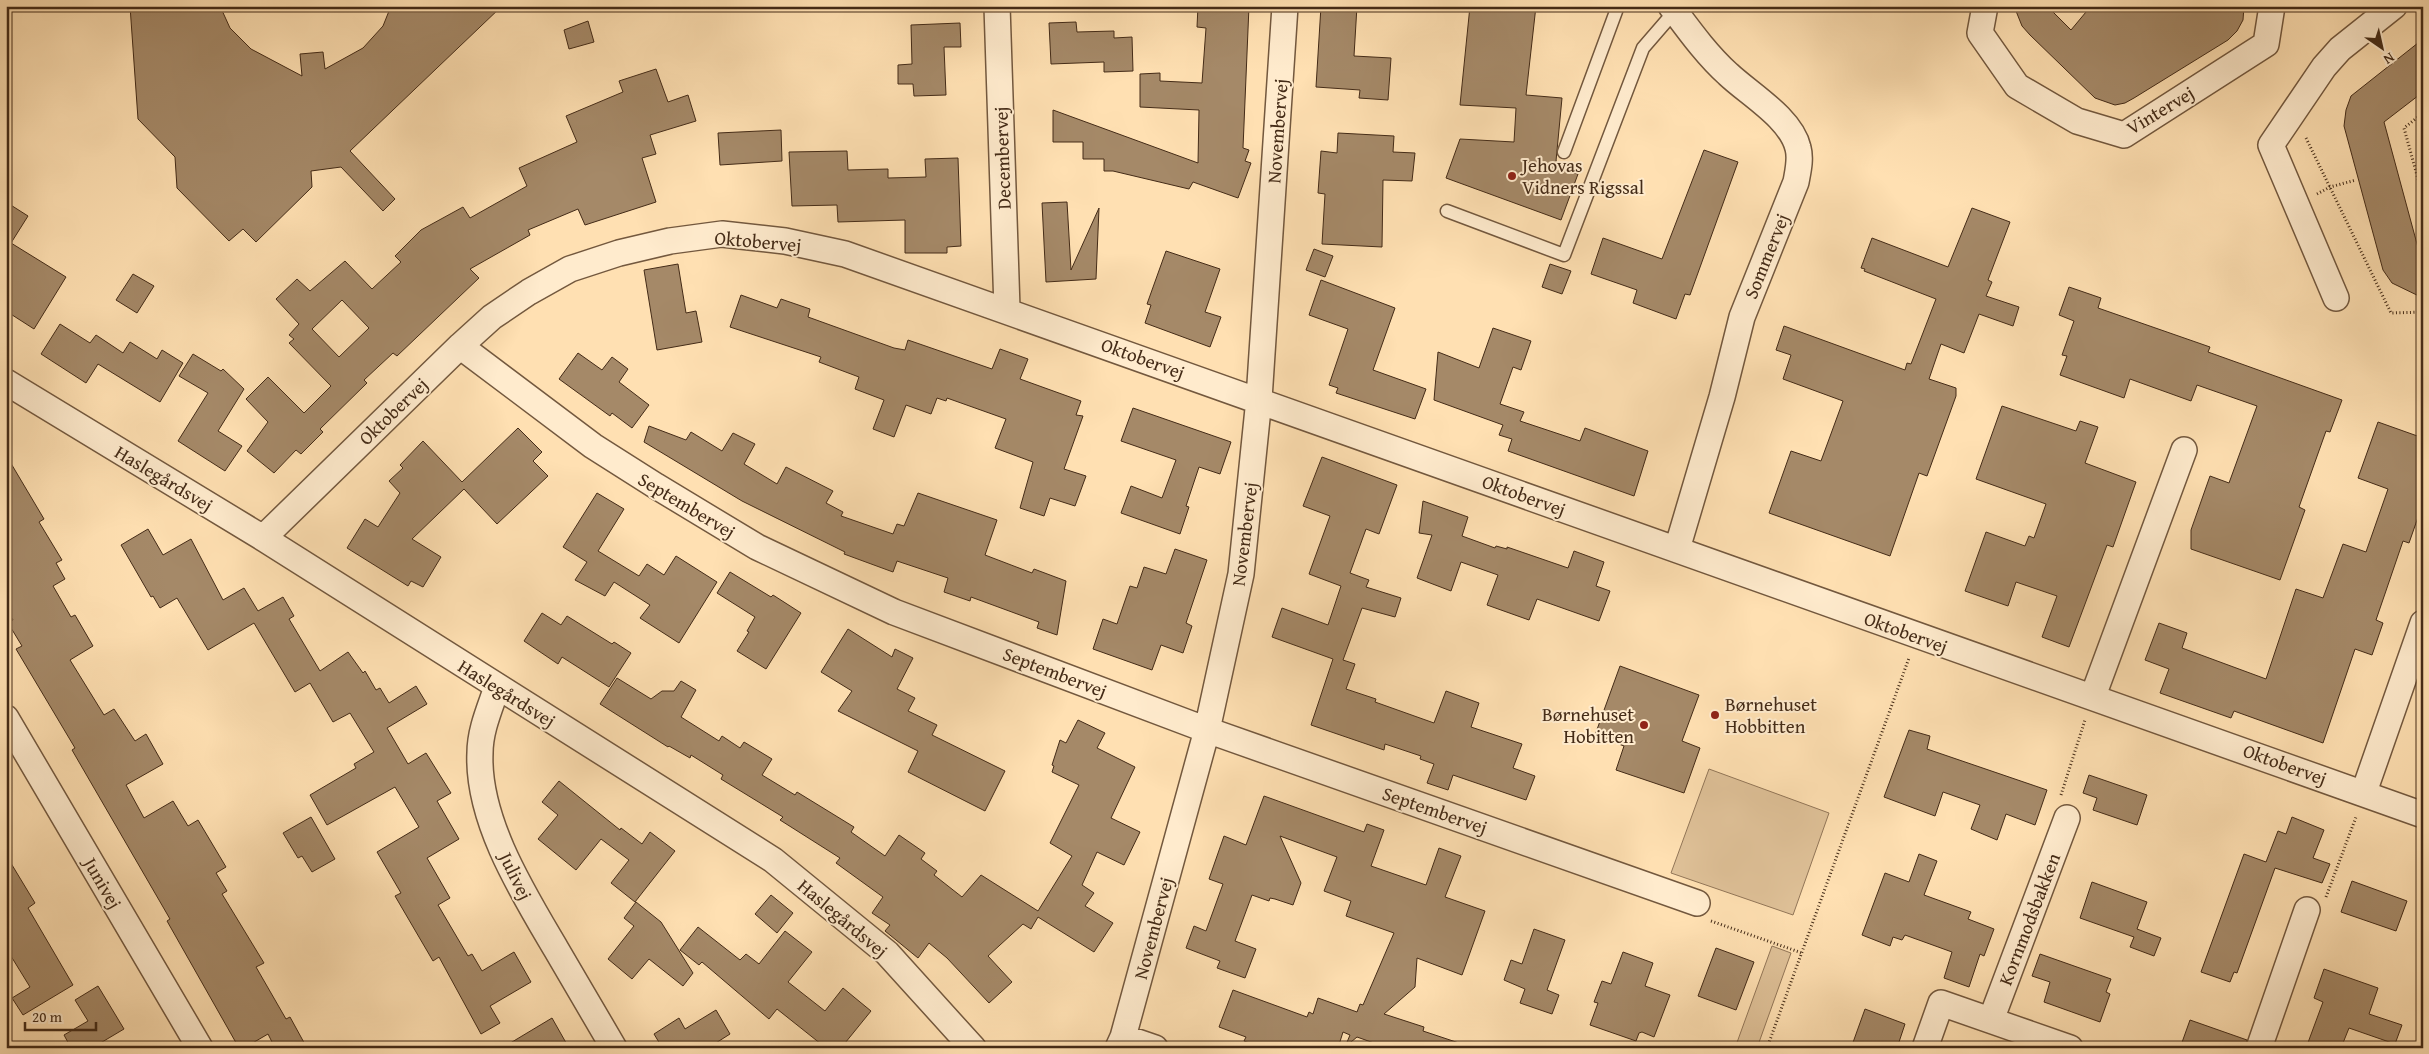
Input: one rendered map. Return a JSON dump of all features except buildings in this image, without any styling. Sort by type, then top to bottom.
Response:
[{"type":"street","name":"Decembervej","points":[[997,6],[1007,310]]},
{"type":"street","name":"Novembervej","points":[[1121,1042],[1207,730],[1241,574],[1259,399],[1285,6]]},
{"type":"street","name":"Vintervej","points":[[1985,6],[1980,33],[2018,86],[2077,120],[2124,135],[2266,44],[2272,6]]},
{"type":"street","points":[[2336,298],[2272,146],[2324,67],[2340,49],[2394,6]]},
{"type":"street","name":"Sommervej","points":[[1673,9],[1727,73],[1780,120],[1792,134],[1798,148],[1799,165],[1796,182],[1742,317],[1722,397],[1677,548]]},
{"type":"street","name":"Oktobervej","points":[[263,538],[492,317],[570,269],[619,252],[670,241],[722,234],[785,241],[845,254],[1007,310],[1677,548],[1917,636],[2364,792],[2423,815]]},
{"type":"street","name":"Septembervej","points":[[460,346],[593,446],[756,547],[894,612],[1207,730],[1697,903]]},
{"type":"street","name":"Haslegårdsvej","points":[[6,382],[263,538],[773,860],[887,953],[973,1048]]},
{"type":"street","points":[[2092,696],[2184,450]]},
{"type":"street","points":[[2364,792],[2423,623]]},
{"type":"street","name":"Julivej","points":[[497,687],[482,733],[480,752],[481,776],[492,819],[504,852],[529,903],[614,1048]]},
{"type":"street","name":"Junivej","points":[[6,718],[200,1048]]},
{"type":"street","name":"Kornmodsbakken","points":[[1991,1020],[2067,818]]},
{"type":"street","points":[[2259,1048],[2315,907]]},
{"type":"street","points":[[1925,1048],[1941,1003],[2070,1048]]},
{"type":"street","points":[[1121,1042],[1154,1048]]},
{"type":"lane","points":[[1564,152],[1618,6]]},
{"type":"lane","points":[[1447,210],[1564,255],[1643,48],[1673,9]]},
{"type":"path","points":[[2294,112],[2392,313],[2423,312]]},
{"type":"path","points":[[2423,113],[2404,128],[2423,197]]},
{"type":"path","points":[[2296,204],[2330,187],[2356,180]]},
{"type":"path","points":[[1768,1048],[1917,636]]},
{"type":"path","points":[[2067,818],[2057,810],[2092,696]]},
{"type":"path","points":[[2315,907],[2364,792]]},
{"type":"path","points":[[1697,903],[1694,915],[1802,953]]},
{"type":"shaded area","points":[[1709,769],[1829,813],[1793,915],[1671,873]]},
{"type":"shaded area","points":[[1772,946],[1791,953],[1757,1048],[1735,1048]]},
{"type":"place","name":"Jehovas Vidners Rigssal","points":[[1512,176]]},
{"type":"place","name":"Børnehuset Hobbitten","points":[[1715,715]]},
{"type":"place","name":"Børnehuset Hobitten","points":[[1644,725]]}]
